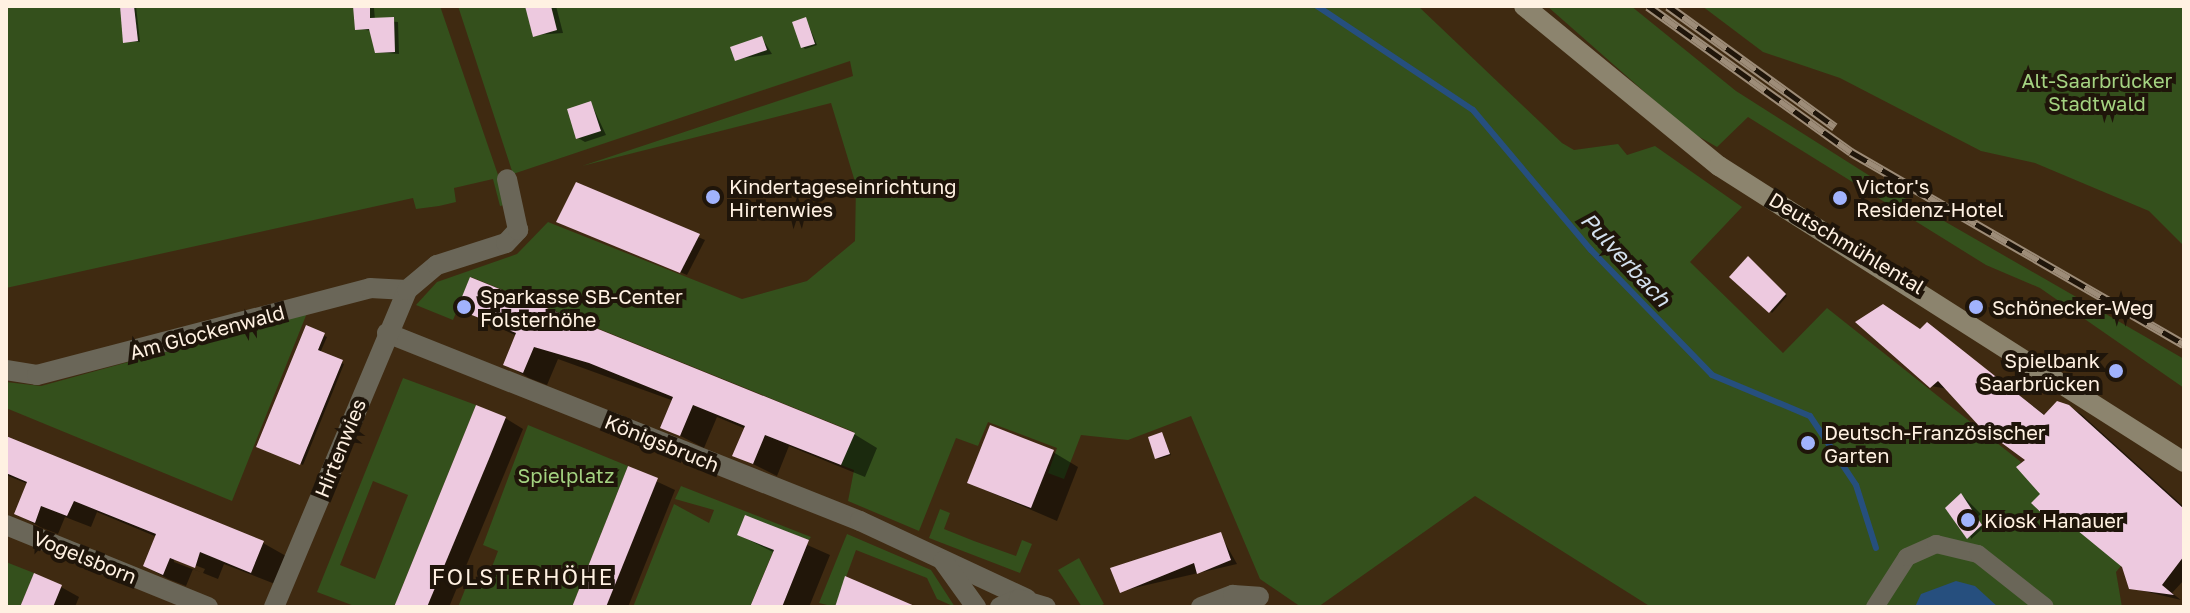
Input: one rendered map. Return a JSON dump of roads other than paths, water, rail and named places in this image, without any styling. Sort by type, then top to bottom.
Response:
[{"type":"main road","name":"Deutschmühlental","points":[[1524,6],[1719,166],[2184,462]]},
{"type":"street","points":[[407,290],[437,265],[514,238],[519,219],[507,179]]},
{"type":"street","name":"Am Glockenwald","points":[[6,370],[37,375],[370,288],[407,290]]},
{"type":"street","name":"Hirtenwies","points":[[274,607],[407,290]]},
{"type":"street","name":"Königsbruch","points":[[387,333],[935,553],[1037,603]]},
{"type":"street","name":"Vogelsborn","points":[[6,525],[208,607]]},
{"type":"street","points":[[1875,607],[1907,557],[1936,544],[1978,554],[2045,607]]},
{"type":"street","name":"Königsbruch","points":[[935,553],[963,580],[976,607]]},
{"type":"street","points":[[1201,607],[1233,595],[1259,597]]},
{"type":"street","name":"Königsbruch","points":[[1000,607],[1037,603]]},
{"type":"water","points":[[1956,581],[1975,586],[1998,607],[1915,607],[1921,594]]},
{"type":"waterway","name":"Pulverbach","points":[[1317,6],[1473,110],[1591,250],[1712,375],[1810,416],[1856,485],[1876,548]]},
{"type":"railway","points":[[1648,6],[1851,152],[2184,344]]},
{"type":"railway","points":[[1668,6],[1835,127]]},
{"type":"place","name":"Kindertageseinrichtung Hirtenwies","points":[[713,197]]},
{"type":"place","name":"Victor's Residenz-Hotel","points":[[1840,198]]},
{"type":"place","name":"Sparkasse SB-Center Folsterhöhe","points":[[464,307]]},
{"type":"place","name":"Schönecker-Weg","points":[[1976,307]]},
{"type":"place","name":"Spielbank Saarbrücken","points":[[2116,371]]},
{"type":"place","name":"Deutsch-Französischer Garten","points":[[1808,443]]},
{"type":"place","name":"Kiosk Hanauer","points":[[1968,520]]},
{"type":"district","name":"FOLSTERHÖHE","points":[[523,577]]},
{"type":"park label","name":"Alt-Saarbrücker Stadtwald","points":[[2097,92]]},
{"type":"park label","name":"Spielplatz","points":[[566,475]]}]
